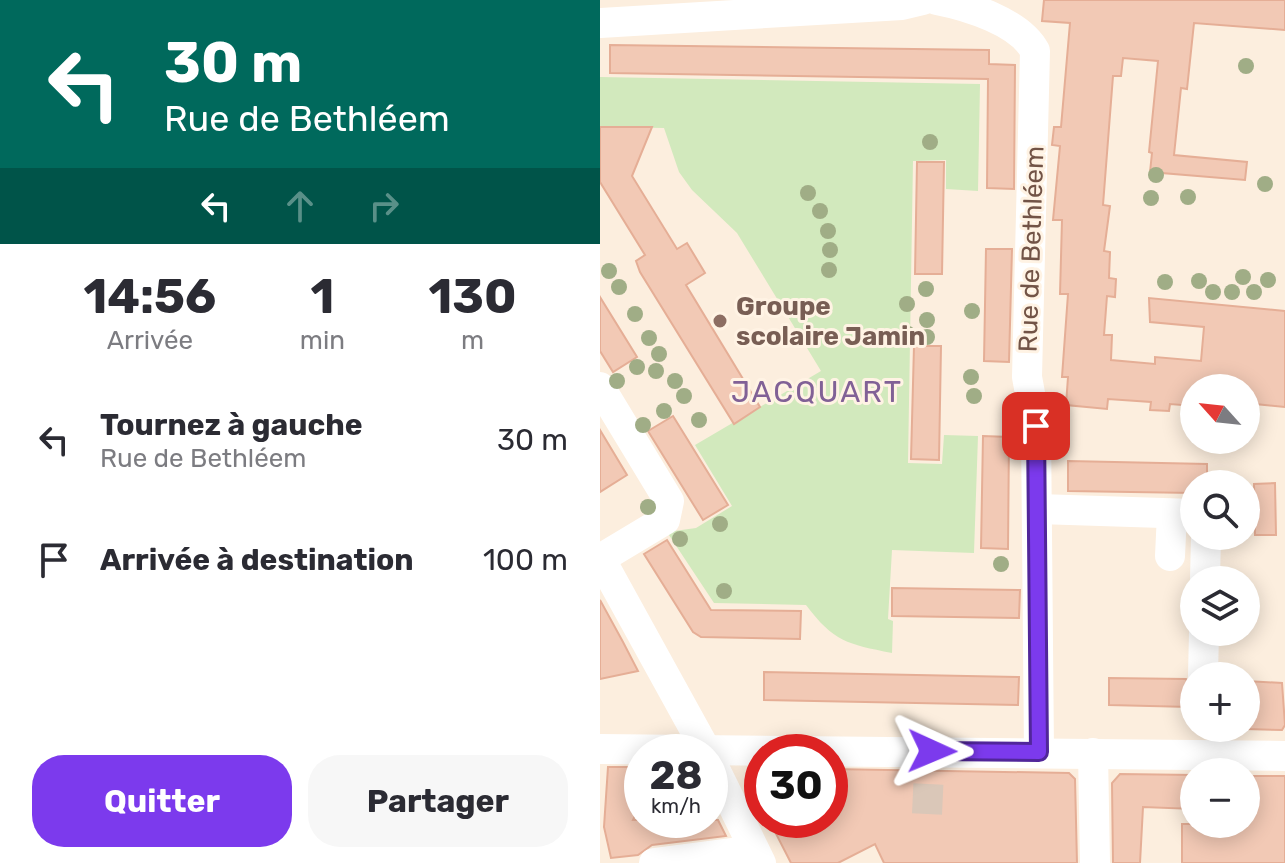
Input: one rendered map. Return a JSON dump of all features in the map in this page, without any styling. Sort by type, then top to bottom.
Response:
[{"type":"street","points":[[600,23],[902,5],[923,0]]},
{"type":"street","name":"Rue de Bethléem","points":[[937,0],[953,3],[1020,33],[1035,51],[1027,377],[1036,426],[1038,509],[1051,636],[1039,752]]},
{"type":"street","points":[[600,387],[669,501],[665,520],[600,558],[697,734]]},
{"type":"street","points":[[1038,509],[1180,514]]},
{"type":"street","points":[[1170,556],[1180,524]]},
{"type":"street","points":[[728,754],[931,761],[1039,752],[1093,753],[1193,742]]},
{"type":"street","points":[[1208,742],[1285,756]]},
{"type":"street","points":[[600,749],[624,749]]},
{"type":"street","points":[[1093,753],[1095,863]]},
{"type":"street","points":[[654,863],[758,857],[728,807]]},
{"type":"green space","points":[[600,77],[980,84],[978,191],[946,189],[946,160],[913,161],[908,463],[942,464],[944,435],[978,436],[974,553],[892,550],[888,619],[893,621],[892,653],[843,640],[825,627],[806,605],[714,603],[667,532],[696,528],[732,506],[695,445],[821,371],[737,233],[692,190],[679,172],[664,128],[600,127]]},
{"type":"building","points":[[1044,0],[1285,0],[1285,30],[1194,23],[1187,89],[1181,88],[1174,155],[1247,162],[1245,180],[1150,172],[1152,153],[1149,152],[1158,61],[1123,58],[1121,76],[1113,76],[1103,205],[1110,206],[1104,251],[1110,252],[1109,278],[1116,279],[1115,297],[1107,296],[1104,335],[1112,335],[1111,360],[1155,364],[1155,357],[1201,361],[1204,327],[1150,322],[1149,298],[1285,311],[1285,407],[1260,404],[1260,374],[1180,374],[1180,405],[1170,404],[1169,411],[1150,410],[1151,402],[1108,399],[1107,409],[1066,405],[1068,377],[1062,377],[1068,294],[1060,294],[1062,220],[1053,220],[1060,146],[1052,145],[1054,127],[1061,127],[1070,23],[1042,21]]},
{"type":"building","points":[[610,45],[989,50],[989,64],[1015,65],[1014,189],[987,188],[988,79],[610,73]]},
{"type":"building","points":[[600,127],[652,127],[632,176],[677,249],[687,243],[705,273],[686,285],[760,407],[734,424],[640,272],[636,261],[645,255],[600,182]]},
{"type":"building","points":[[917,162],[944,162],[942,274],[915,274]]},
{"type":"building","points":[[986,249],[1012,249],[1009,362],[984,361]]},
{"type":"building","points":[[600,297],[637,357],[613,372],[600,351]]},
{"type":"building","points":[[914,346],[941,346],[939,460],[911,459]]},
{"type":"building","points":[[673,416],[728,505],[703,520],[648,431]]},
{"type":"building","points":[[600,430],[627,475],[600,492]]},
{"type":"building","points":[[983,436],[1009,437],[1008,549],[981,548]]},
{"type":"building","points":[[1068,461],[1207,464],[1207,470],[1180,470],[1180,493],[1068,491]]},
{"type":"building","points":[[1275,483],[1276,535],[1260,535],[1260,484]]},
{"type":"building","points":[[667,540],[711,610],[801,611],[800,639],[701,637],[693,632],[644,554]]},
{"type":"building","points":[[892,588],[1020,590],[1019,618],[892,616]]},
{"type":"building","points":[[600,600],[623,642],[638,671],[600,679]]},
{"type":"building","points":[[764,672],[1019,677],[1018,705],[764,700]]},
{"type":"building","points":[[1109,678],[1180,679],[1180,707],[1109,705]]},
{"type":"building","points":[[1260,682],[1282,683],[1285,725],[1282,730],[1260,729]]},
{"type":"building","points":[[608,767],[624,767],[624,838],[710,838],[652,845],[638,855],[611,858],[604,827]]},
{"type":"building","points":[[848,769],[1069,773],[1075,779],[1077,863],[884,863],[875,844],[838,863],[791,863],[778,838],[848,838]]},
{"type":"building","points":[[1120,774],[1180,775],[1180,808],[1143,807],[1140,863],[1113,863],[1112,783]]},
{"type":"building","points":[[1260,776],[1285,776],[1285,863],[1182,863],[1182,838],[1260,838]]},
{"type":"tunnel","points":[[927,814],[929,771]]},
{"type":"place","name":"Groupe scolaire Jamin","points":[[720,321]]},
{"type":"district","name":"JACQUART","points":[[817,392]]},
{"type":"route","points":[[932,751],[1039,752],[1036,426]]}]
